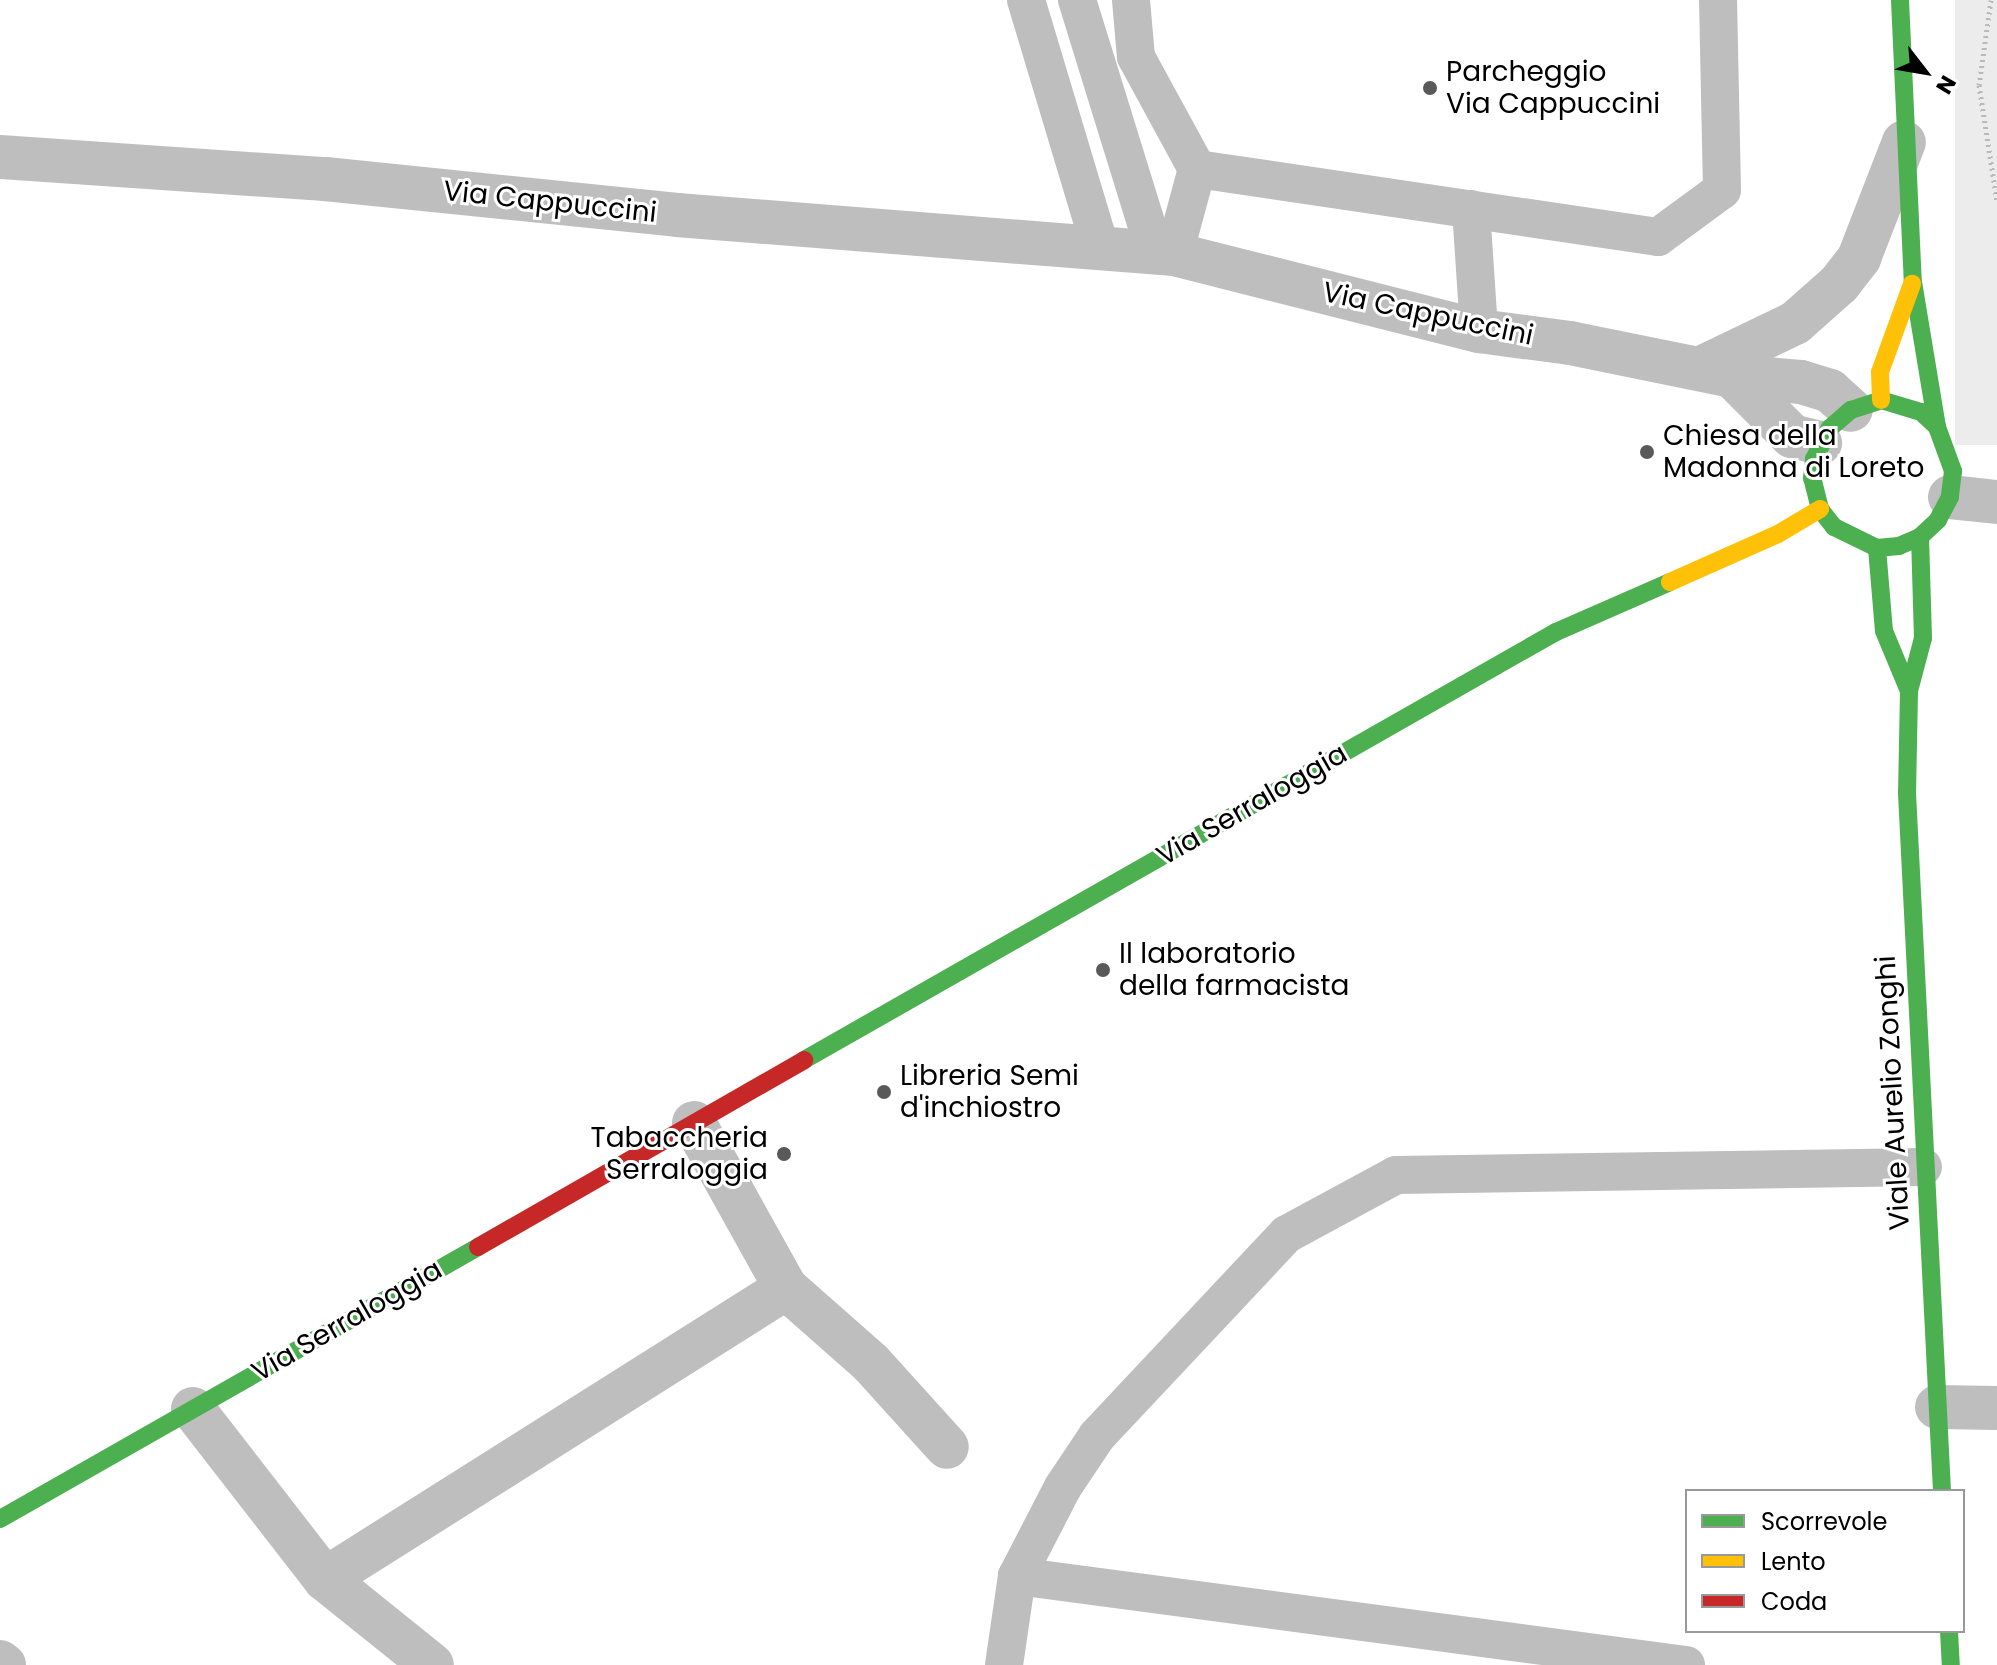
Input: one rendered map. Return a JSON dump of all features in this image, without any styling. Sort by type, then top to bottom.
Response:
[{"type":"main road","points":[[1900,0],[1904,142],[1913,282],[1937,427],[1953,471],[1950,497],[1938,520],[1920,537],[1877,548],[1843,534],[1820,509],[1812,478],[1820,443],[1866,405],[1913,282]]},
{"type":"main road","points":[[1866,405],[1921,412],[1937,427]]},
{"type":"main road","name":"Via Serraloggia","points":[[0,1519],[1556,632],[1778,534],[1820,509]]},
{"type":"main road","name":"Viale Aurelio Zonghi","points":[[1920,537],[1923,638],[1909,691],[1907,793],[1923,1167],[1942,1489]]},
{"type":"main road","name":"Viale Aurelio Zonghi","points":[[1877,548],[1884,631],[1909,691]]},
{"type":"main road","points":[[1949,1633],[1951,1665]]},
{"type":"street","points":[[1820,443],[1792,436],[1717,372],[1795,323],[1839,284],[1859,258],[1904,142]]},
{"type":"street","name":"Via Cappuccini","points":[[0,157],[1164,253],[1479,331],[1717,372],[1801,382],[1866,405]]},
{"type":"street","points":[[1950,497],[1997,502]]},
{"type":"street","points":[[694,1123],[786,1288],[871,1363],[947,1447]]},
{"type":"street","points":[[325,1579],[786,1288]]},
{"type":"street","points":[[1937,1407],[1997,1408]]},
{"type":"street","points":[[193,1409],[325,1579],[432,1665]]},
{"type":"lane","points":[[1026,0],[1100,246]]},
{"type":"lane","points":[[1077,0],[1164,253]]},
{"type":"lane","points":[[1131,0],[1136,57],[1197,169]]},
{"type":"lane","points":[[1197,169],[1658,237],[1722,190],[1718,0]]},
{"type":"lane","points":[[1164,253],[1197,169]]},
{"type":"lane","points":[[1471,209],[1479,331]]},
{"type":"lane","points":[[1004,1665],[1017,1576],[1063,1487],[1097,1436],[1287,1234],[1396,1175],[1923,1167]]},
{"type":"lane","points":[[1017,1576],[1686,1665]]},
{"type":"path","points":[[1991,0],[1979,85],[1997,201]]},
{"type":"shaded area","points":[[1955,0],[1997,0],[1997,445],[1955,445]]},
{"type":"traffic: fast","points":[[1900,0],[1913,282],[1937,427],[1953,471],[1950,497],[1938,520],[1920,537],[1899,546],[1877,548],[1834,527],[1820,509],[1812,478],[1814,459],[1830,428],[1851,410],[1881,400],[1921,412],[1937,427]]},
{"type":"traffic: fast","points":[[1920,537],[1923,638],[1909,691],[1907,793],[1942,1489]]},
{"type":"traffic: fast","points":[[1877,548],[1884,631],[1909,691]]},
{"type":"traffic: fast","points":[[804,1060],[1556,632],[1670,582]]},
{"type":"traffic: fast","points":[[0,1519],[478,1247]]},
{"type":"traffic: fast","points":[[1949,1633],[1951,1665]]},
{"type":"traffic: slow","points":[[1881,400],[1880,372],[1912,284]]},
{"type":"traffic: slow","points":[[1670,582],[1778,534],[1820,509]]},
{"type":"traffic: jam","points":[[478,1247],[804,1060]]},
{"type":"place","name":"Parcheggio Via Cappuccini","points":[[1430,88]]},
{"type":"place","name":"Chiesa della Madonna di Loreto","points":[[1647,452]]},
{"type":"place","name":"Il laboratorio della farmacista","points":[[1103,970]]},
{"type":"place","name":"Libreria Semi d'inchiostro","points":[[884,1092]]},
{"type":"place","name":"Tabaccheria Serraloggia","points":[[784,1154]]}]
